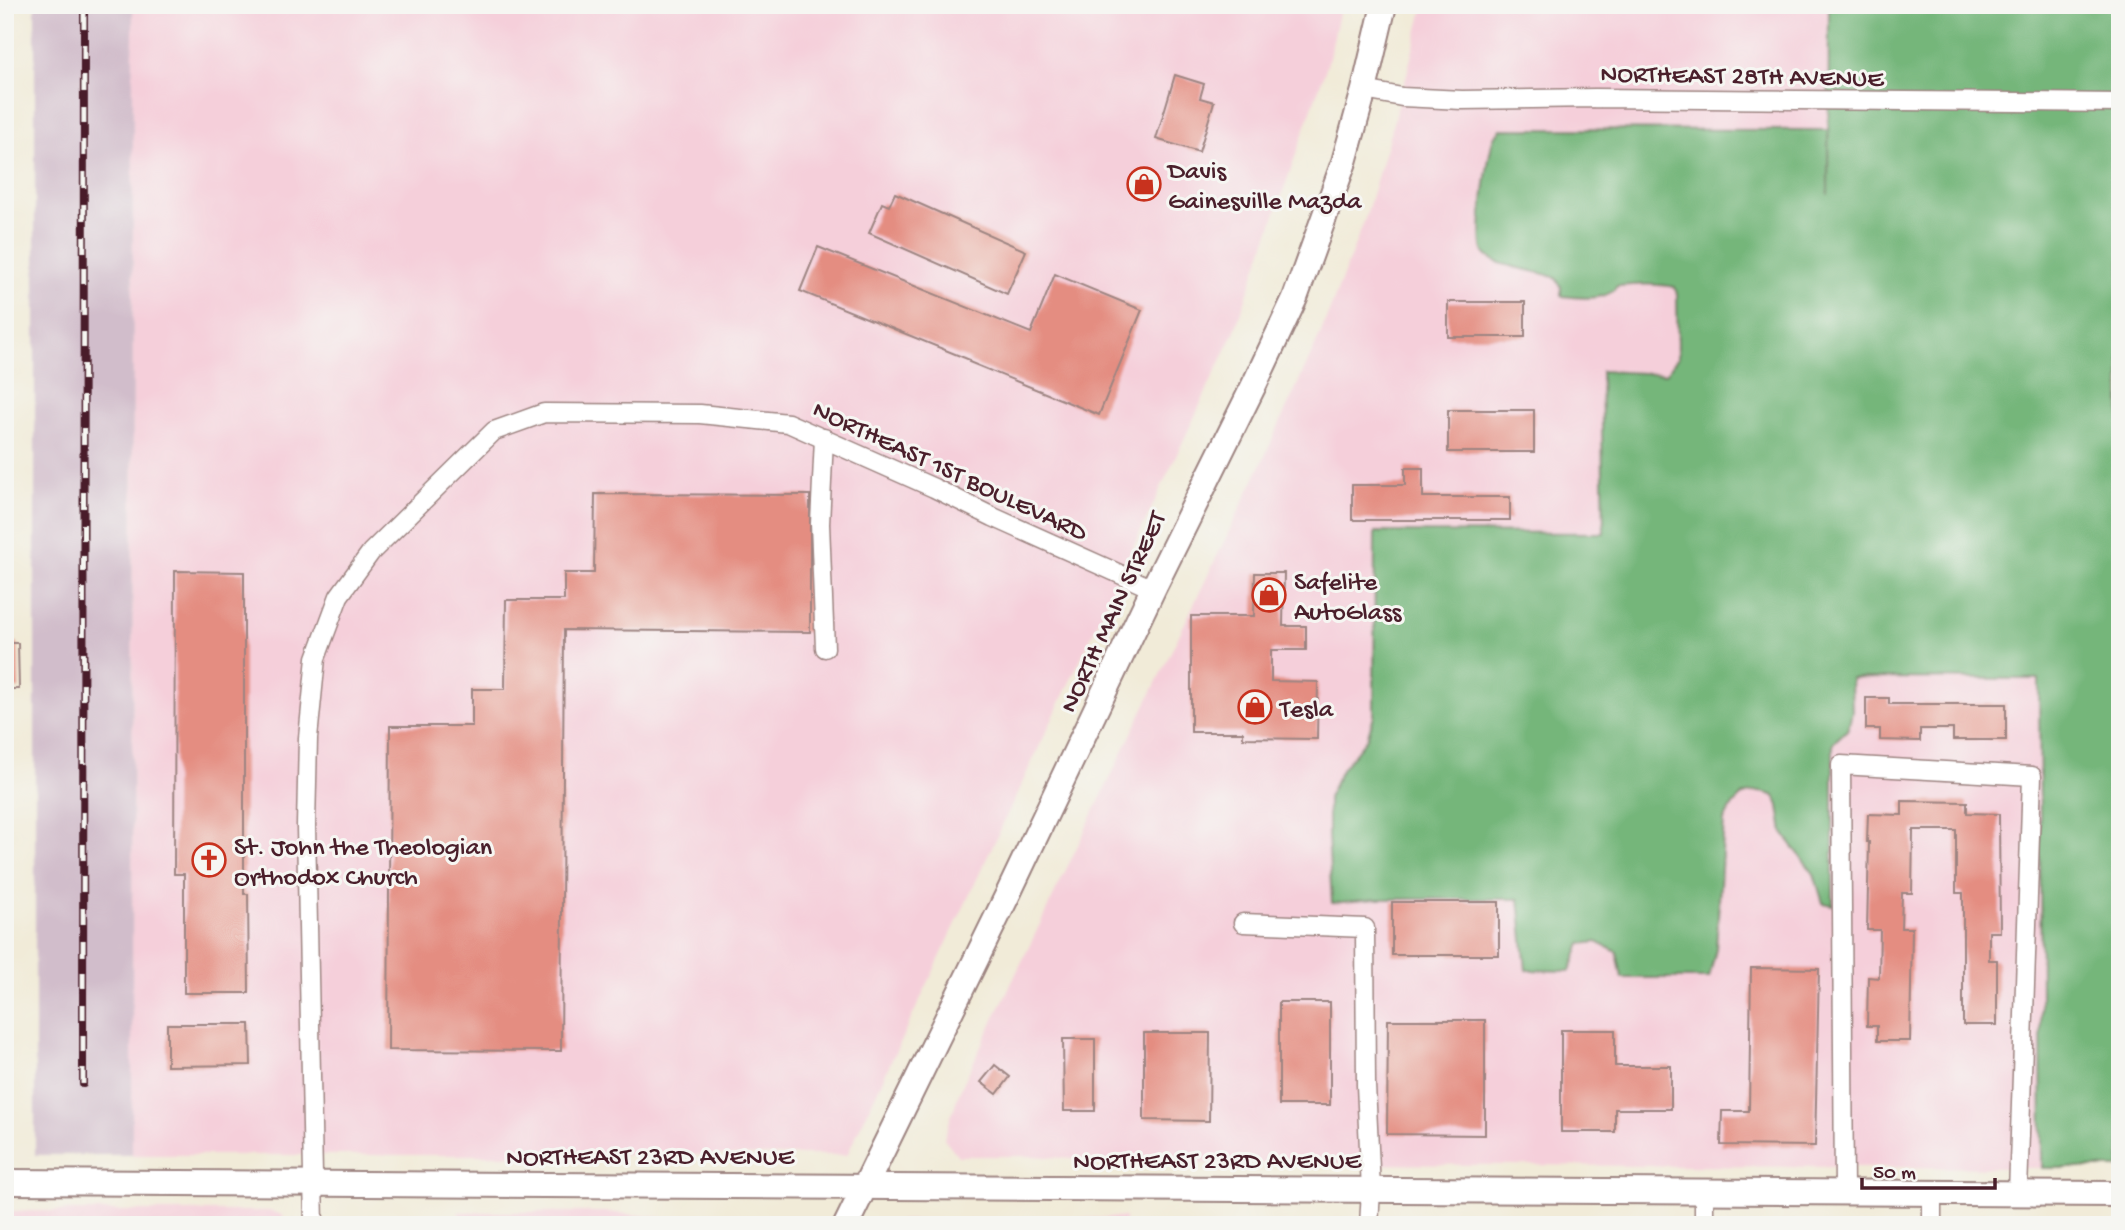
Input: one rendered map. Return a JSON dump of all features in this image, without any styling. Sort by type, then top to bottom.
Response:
[{"type":"main road","name":"NORTH MAIN STREET","points":[[846,1225],[1295,298],[1344,162],[1384,5]]},
{"type":"main road","name":"NORTHEAST 23RD AVENUE","points":[[5,1182],[2120,1194]]},
{"type":"street","name":"NORTHEAST 28TH AVENUE","points":[[1364,90],[1402,97],[1462,100],[1595,98],[2120,103]]},
{"type":"street","name":"NORTHEAST 1ST BOULEVARD","points":[[314,1225],[306,826],[308,738],[316,658],[339,596],[371,552],[494,431],[544,413],[700,414],[788,423],[1153,589]]},
{"type":"street","points":[[824,438],[820,524],[825,648]]},
{"type":"street","points":[[1844,1192],[1841,765],[2032,776],[2018,1193]]},
{"type":"street","points":[[1243,923],[1365,928],[1370,1225]]},
{"type":"street","points":[[1704,1192],[1704,1225]]},
{"type":"street","points":[[1932,1193],[1932,1225]]},
{"type":"shaded area","points":[[35,5],[133,5],[132,1155],[35,1155]]},
{"type":"shaded area","points":[[133,5],[1341,5],[1328,62],[1234,333],[847,1155],[132,1155]]},
{"type":"shaded area","points":[[1424,5],[1828,5],[1829,677],[2040,679],[2042,1168],[1142,1163],[1033,1156],[958,1156],[944,1138],[960,1090],[1259,469],[1320,335],[1365,219],[1405,82]]},
{"type":"shaded area","points":[[5,1211],[271,1211],[282,1215],[288,1225],[5,1225]]},
{"type":"shaded area","points":[[459,1212],[607,1212],[667,1218],[789,1219],[792,1225],[459,1225]]},
{"type":"shaded area","points":[[1125,1217],[1125,1225],[891,1225],[899,1220]]},
{"type":"green space","points":[[1829,5],[2120,5],[2120,1168],[2042,1168],[2039,679],[1851,678],[1852,712],[1848,729],[1833,743],[1833,905],[1823,903],[1814,874],[1783,833],[1775,796],[1757,792],[1744,795],[1733,805],[1724,821],[1716,949],[1709,978],[1622,978],[1617,952],[1597,942],[1581,944],[1570,971],[1526,970],[1519,899],[1376,899],[1332,903],[1328,798],[1340,772],[1367,738],[1374,716],[1375,532],[1604,533],[1601,371],[1666,374],[1678,357],[1675,287],[1654,284],[1624,285],[1617,286],[1599,297],[1561,296],[1561,287],[1556,278],[1499,263],[1485,254],[1482,246],[1482,216],[1494,137],[1501,129],[1828,130],[1828,195]]},
{"type":"building","points":[[1175,75],[1204,84],[1200,98],[1214,102],[1199,152],[1156,139]]},
{"type":"building","points":[[895,193],[1026,251],[1007,294],[869,233],[882,203],[889,206]]},
{"type":"building","points":[[818,247],[1031,333],[1055,274],[1142,310],[1099,415],[800,291]]},
{"type":"building","points":[[1448,302],[1525,302],[1525,337],[1448,337]]},
{"type":"building","points":[[1448,410],[1534,410],[1534,452],[1448,452]]},
{"type":"building","points":[[1405,468],[1423,468],[1423,497],[1510,497],[1510,520],[1352,520],[1352,485],[1405,485]]},
{"type":"building","points":[[595,494],[810,495],[810,632],[564,630],[561,1051],[388,1050],[390,726],[472,726],[472,689],[505,689],[506,600],[564,600],[564,573],[594,573]]},
{"type":"building","points":[[175,571],[244,572],[244,894],[248,894],[249,993],[184,993],[184,874],[174,874]]},
{"type":"building","points":[[1255,573],[1284,573],[1283,626],[1306,626],[1306,650],[1271,650],[1271,681],[1318,682],[1317,739],[1243,738],[1243,732],[1191,732],[1191,616],[1254,616]]},
{"type":"building","points":[[5,643],[18,643],[19,689],[5,689]]},
{"type":"building","points":[[1866,698],[1889,698],[1889,704],[2006,704],[2006,740],[1953,740],[1953,729],[1920,729],[1920,741],[1880,740],[1880,729],[1866,729]]},
{"type":"building","points":[[1902,801],[1967,802],[1967,813],[1999,814],[2000,932],[1989,932],[1989,960],[1997,960],[1997,1025],[1963,1025],[1963,893],[1956,893],[1956,830],[1913,830],[1912,893],[1902,893],[1901,928],[1912,928],[1910,1041],[1877,1041],[1877,1026],[1867,1026],[1868,977],[1879,978],[1880,930],[1867,930],[1868,814],[1902,815]]},
{"type":"building","points":[[1392,902],[1499,902],[1499,955],[1392,955]]},
{"type":"building","points":[[1751,968],[1819,969],[1815,1146],[1721,1145],[1722,1111],[1749,1111]]},
{"type":"building","points":[[1279,1002],[1330,1002],[1330,1105],[1279,1105]]},
{"type":"building","points":[[1388,1020],[1485,1020],[1485,1135],[1387,1134]]},
{"type":"building","points":[[167,1024],[250,1024],[251,1065],[167,1066]]},
{"type":"building","points":[[1561,1030],[1615,1030],[1615,1066],[1671,1066],[1671,1109],[1615,1109],[1615,1132],[1561,1132]]},
{"type":"building","points":[[1144,1033],[1210,1033],[1209,1121],[1144,1120]]},
{"type":"building","points":[[1063,1039],[1095,1039],[1095,1111],[1064,1111]]},
{"type":"building","points":[[995,1065],[1010,1077],[997,1094],[981,1082]]},
{"type":"railway","points":[[83,1084],[84,5]]},
{"type":"place","name":"Davis Gainesville Mazda","points":[[1144,184]]},
{"type":"place","name":"Safelite AutoGlass","points":[[1269,595]]},
{"type":"place","name":"Tesla","points":[[1255,707]]},
{"type":"place","name":"St. John the Theologian Orthodox Church","points":[[209,860]]}]
